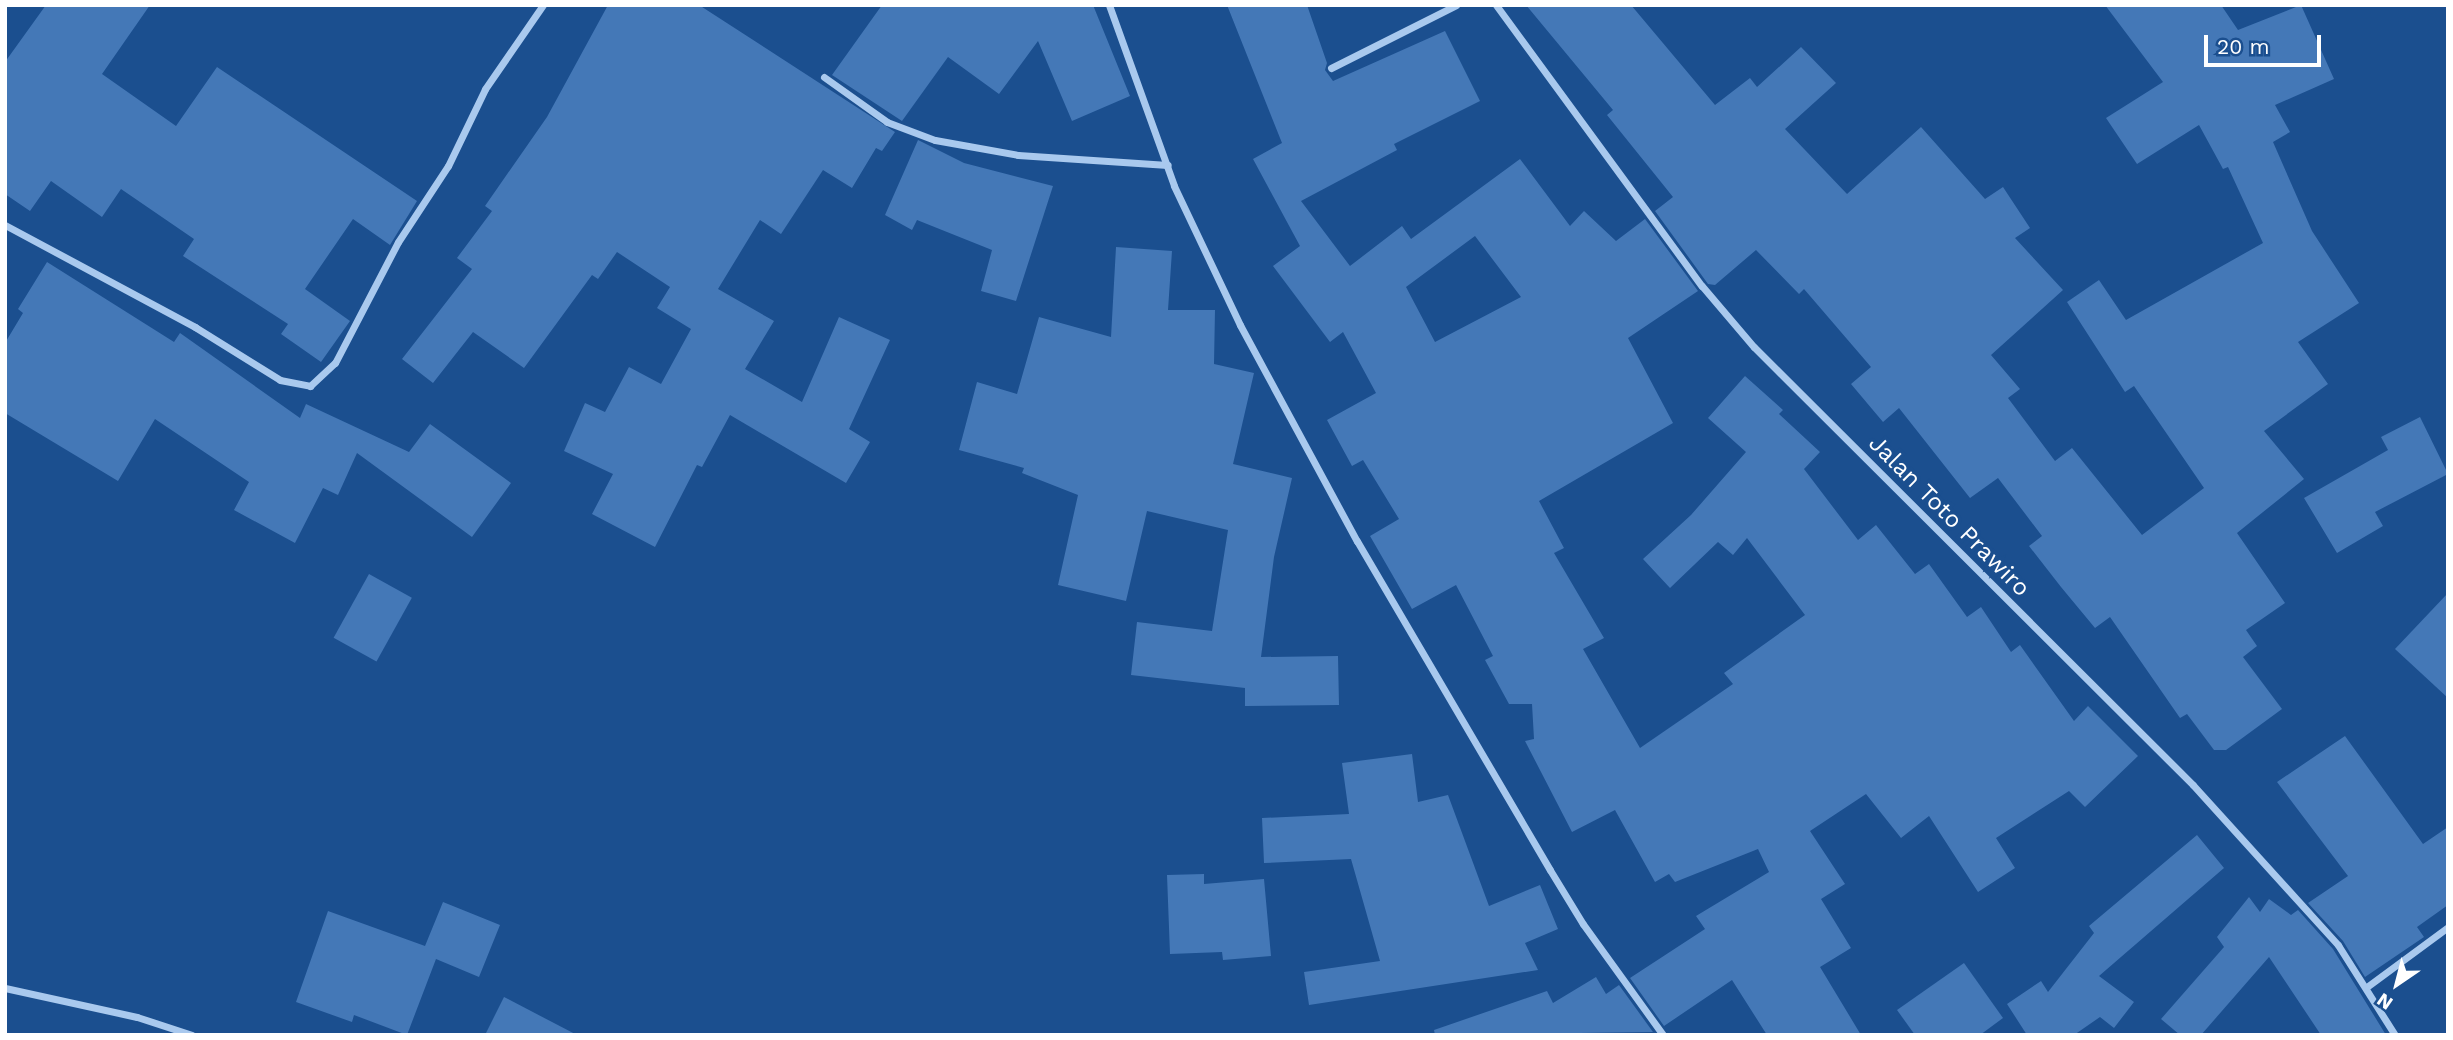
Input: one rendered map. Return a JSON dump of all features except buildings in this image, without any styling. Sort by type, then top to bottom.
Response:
[{"type":"street","points":[[5,225],[195,327],[280,380],[310,386],[335,363],[398,242],[448,166],[485,89],[543,5]]},
{"type":"street","points":[[1109,5],[1168,165],[1240,325],[1357,541],[1583,925],[1663,1035]]},
{"type":"street","points":[[1331,68],[1456,5]]},
{"type":"street","name":"Jalan Toto Prawiro","points":[[1496,5],[1702,286],[1754,347],[2193,785],[2338,945],[2368,986],[2395,1035]]},
{"type":"street","points":[[824,77],[887,122],[935,140],[1018,155],[1168,165]]},
{"type":"street","points":[[2368,986],[2448,927]]},
{"type":"street","points":[[5,989],[137,1017],[192,1035]]}]
